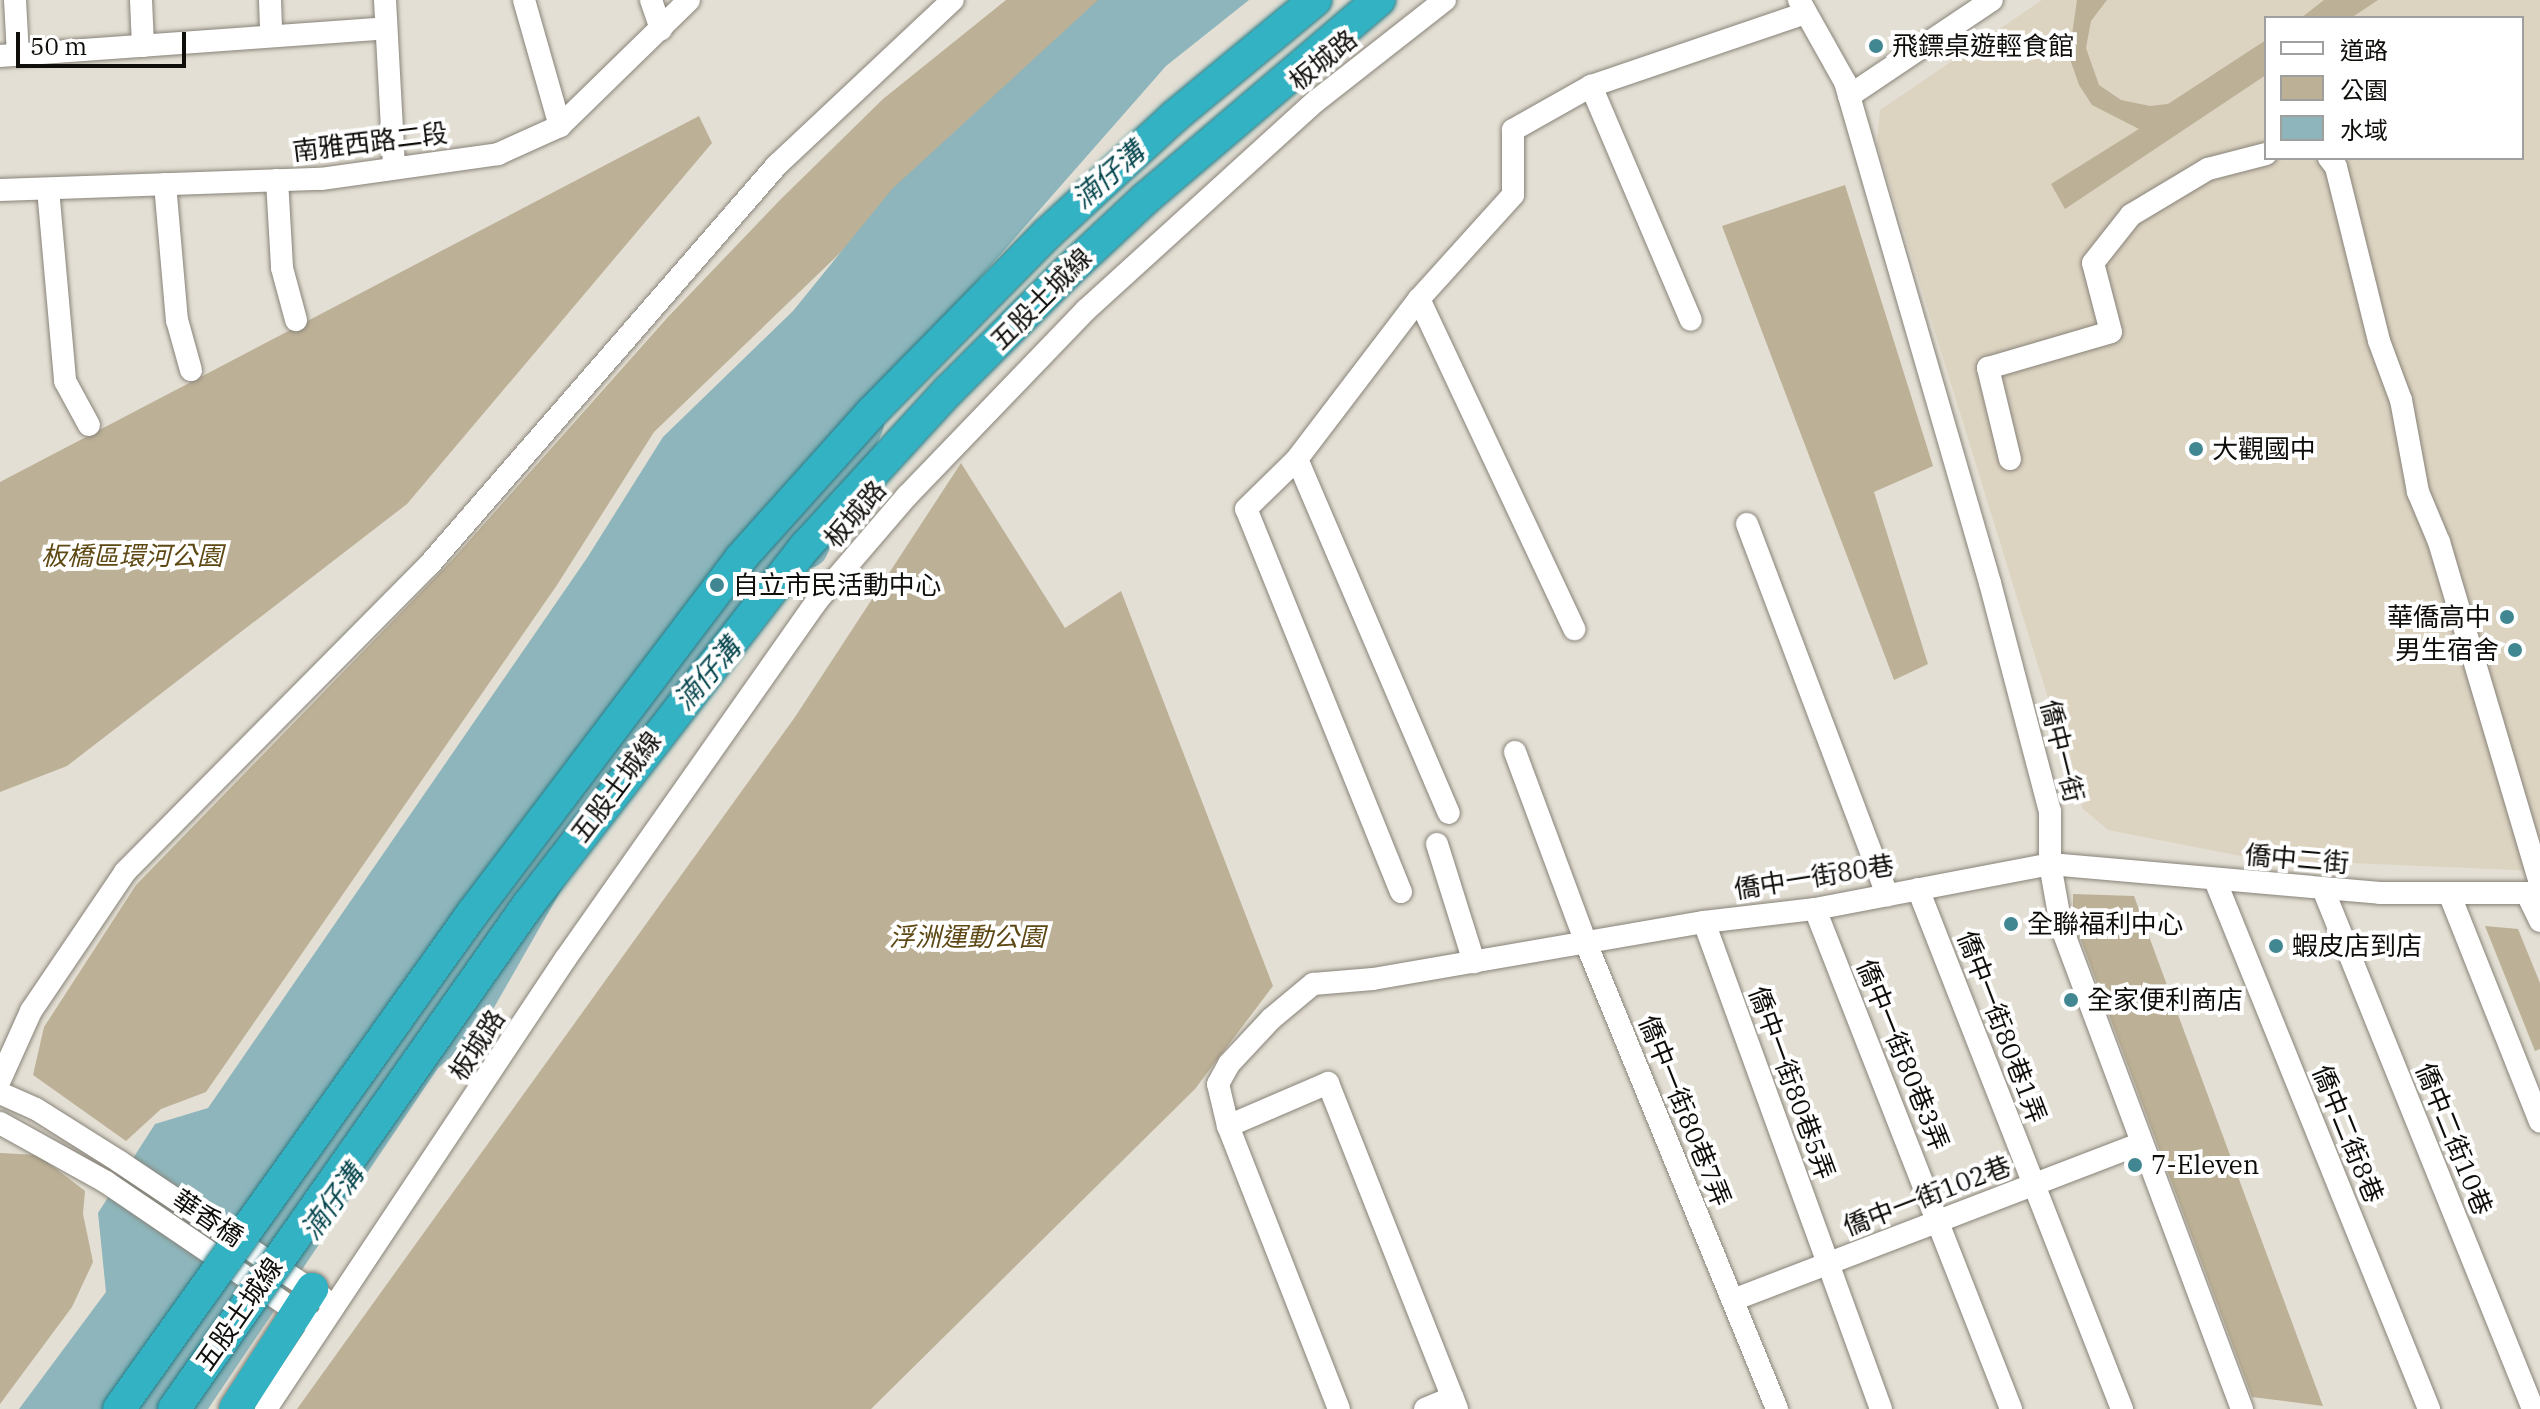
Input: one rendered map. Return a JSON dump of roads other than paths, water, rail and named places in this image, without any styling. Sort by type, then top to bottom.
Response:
[{"type":"highway","name":"五股土城線","points":[[119,1409],[569,782],[741,558],[871,413],[1047,234],[1175,116],[1315,0]]},
{"type":"highway","name":"五股土城線","points":[[174,1409],[528,905],[805,547],[949,390],[1089,251],[1379,0]]},
{"type":"highway","points":[[235,1409],[306,1308]]},
{"type":"street","points":[[15,0],[9,56],[386,28]]},
{"type":"street","points":[[141,0],[143,46]]},
{"type":"street","points":[[270,0],[271,36]]},
{"type":"street","points":[[385,0],[394,168]]},
{"type":"street","points":[[524,0],[560,126]]},
{"type":"street","points":[[651,0],[661,29]]},
{"type":"street","name":"南雅西路二段","points":[[0,190],[277,180],[498,154],[560,126],[689,0]]},
{"type":"street","points":[[0,1080],[31,1011],[125,872],[429,565],[514,462],[777,165],[953,0]]},
{"type":"street","name":"板城路","points":[[266,1409],[306,1308],[435,1161],[566,958],[816,602],[907,496],[1086,310],[1316,101],[1445,0]]},
{"type":"street","points":[[1849,96],[1992,0]]},
{"type":"street","points":[[1401,892],[1246,509],[1297,459],[1419,299],[1513,195],[1513,130],[1591,86],[1802,6]]},
{"type":"street","name":"僑中一街","points":[[1802,6],[1849,96],[2050,811],[2050,864],[2061,926],[2140,1144],[2242,1409]]},
{"type":"street","points":[[1591,86],[1691,320]]},
{"type":"street","points":[[2010,459],[1988,368],[2111,332],[2093,263],[2131,215],[2208,169],[2264,155]]},
{"type":"street","points":[[2331,160],[2336,167],[2379,341],[2401,400],[2418,492],[2439,542],[2536,890],[2540,921]]},
{"type":"street","points":[[277,180],[282,268],[296,320]]},
{"type":"street","points":[[165,184],[177,320],[191,370]]},
{"type":"street","points":[[48,189],[65,381],[89,425]]},
{"type":"street","points":[[1419,299],[1574,629]]},
{"type":"street","points":[[1297,459],[1449,813]]},
{"type":"street","points":[[1747,524],[1887,895]]},
{"type":"street","name":"僑中一街80巷7弄","points":[[1515,752],[1586,943],[1777,1409]]},
{"type":"street","points":[[1437,844],[1474,962]]},
{"type":"street","name":"僑中二街","points":[[2050,864],[2323,889],[2449,893],[2536,890]]},
{"type":"street","name":"僑中一街80巷","points":[[1339,1409],[1228,1126],[1218,1084],[1229,1064],[1313,984],[1474,962],[1704,922],[1815,909],[2050,864]]},
{"type":"street","name":"僑中二街8巷","points":[[2215,880],[2429,1409]]},
{"type":"street","name":"僑中一街80巷1弄","points":[[1918,889],[2122,1409]]},
{"type":"street","name":"僑中二街10巷","points":[[2323,889],[2533,1409]]},
{"type":"street","points":[[2449,893],[2540,1122]]},
{"type":"street","name":"僑中一街80巷3弄","points":[[1815,909],[2011,1409]]},
{"type":"street","name":"僑中一街80巷5弄","points":[[1704,922],[1881,1409]]},
{"type":"street","points":[[1228,1126],[1328,1083],[1455,1403],[1425,1409]]},
{"type":"street","name":"華香橋","points":[[0,1093],[36,1109],[120,1162],[306,1308]]},
{"type":"street","name":"華香橋","points":[[0,1123],[106,1182],[306,1308]]},
{"type":"street","name":"僑中一街102巷","points":[[1733,1300],[2140,1144]]},
{"type":"street","points":[[222,1409],[306,1308]]},
{"type":"water","points":[[1098,0],[1249,0],[1166,66],[899,370],[796,541],[587,845],[480,1032],[438,1068],[208,1409],[19,1409],[106,1292],[98,1213],[155,1124],[208,1108],[587,558],[663,437],[793,311],[892,189]]},
{"type":"waterway","name":"湳仔溝","points":[[808,548],[864,424]]},
{"type":"place","name":"飛鏢桌遊輕食館","points":[[1876,46]]},
{"type":"place","name":"大觀國中","points":[[2196,449]]},
{"type":"place","name":"自立市民活動中心","points":[[717,585]]},
{"type":"place","name":"華僑高中","points":[[2507,617]]},
{"type":"place","name":"男生宿舍","points":[[2515,650]]},
{"type":"place","name":"全聯福利中心","points":[[2011,924]]},
{"type":"place","name":"蝦皮店到店","points":[[2276,946]]},
{"type":"place","name":"全家便利商店","points":[[2071,1000]]},
{"type":"place","name":"7-Eleven","points":[[2135,1165]]},
{"type":"park label","name":"板橋區環河公園","points":[[132,556]]},
{"type":"park label","name":"浮洲運動公園","points":[[967,937]]}]
